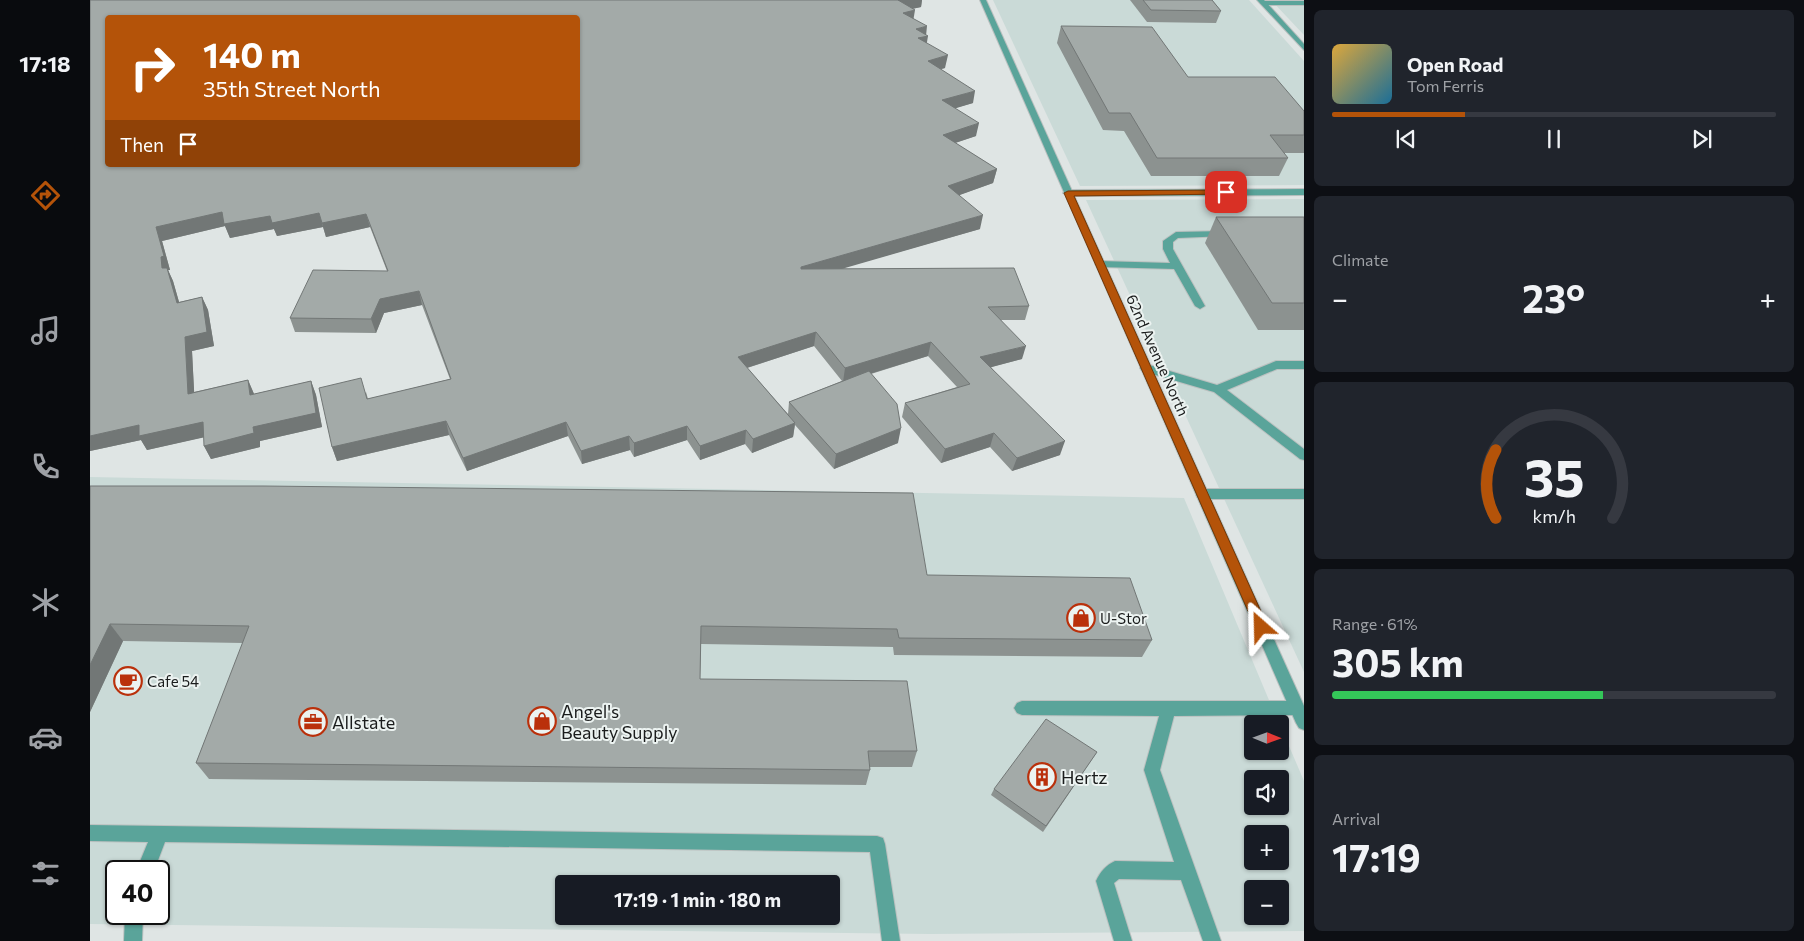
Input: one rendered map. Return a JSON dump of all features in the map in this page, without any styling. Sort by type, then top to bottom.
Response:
[{"type":"street","name":"62nd Avenue North","points":[[983,0],[1301,716]]},
{"type":"street","points":[[1261,1],[1304,3]]},
{"type":"street","points":[[1261,1],[1304,48]]},
{"type":"street","points":[[1068,193],[1304,192]]},
{"type":"street","points":[[1200,306],[1168,249],[1168,241],[1176,235],[1231,234]]},
{"type":"street","points":[[1100,264],[1177,266]]},
{"type":"street","points":[[1218,389],[1276,365],[1304,365]]},
{"type":"street","points":[[1146,368],[1218,389],[1304,456]]},
{"type":"street","points":[[1202,494],[1304,494]]},
{"type":"street","points":[[1022,708],[1168,710],[1301,716]]},
{"type":"street","points":[[1168,710],[1152,770],[1212,941]]},
{"type":"street","points":[[90,833],[877,844],[891,941]]},
{"type":"street","points":[[149,860],[160,834]]},
{"type":"street","points":[[1123,941],[1105,881],[1115,870],[1186,871]]},
{"type":"street","points":[[133,941],[134,925]]},
{"type":"shaded area","points":[[993,0],[1249,0],[1304,61],[1304,185],[1080,186]]},
{"type":"shaded area","points":[[1271,0],[1304,0],[1304,35]]},
{"type":"shaded area","points":[[1304,199],[1304,672],[1086,200]]},
{"type":"shaded area","points":[[90,477],[1184,498],[1275,715],[1244,715],[1244,760],[1289,760],[1289,746],[1304,781],[1304,931],[931,934],[170,925],[170,860],[105,860],[105,924],[90,924]]},
{"type":"building","points":[[90,0],[898,0],[915,10],[903,13],[927,26],[916,29],[928,36],[918,38],[948,55],[928,61],[975,91],[942,100],[979,123],[943,135],[997,169],[948,186],[983,215],[801,267],[801,269],[1014,268],[1029,306],[988,307],[1026,346],[980,357],[1065,441],[1017,458],[994,433],[945,449],[905,403],[970,384],[931,342],[845,368],[816,332],[738,357],[795,423],[753,439],[746,430],[700,446],[687,426],[634,443],[629,436],[581,451],[566,422],[463,458],[446,421],[332,447],[319,388],[361,378],[367,399],[451,379],[419,291],[380,299],[371,319],[290,318],[313,270],[388,271],[366,214],[322,223],[319,213],[272,223],[270,216],[224,224],[222,212],[156,227],[164,256],[161,257],[162,268],[167,268],[177,303],[202,297],[207,332],[185,337],[188,394],[248,380],[250,395],[311,381],[316,413],[253,427],[254,433],[204,446],[203,422],[139,436],[139,425],[90,436]]},
{"type":"building","points":[[1143,0],[1212,0],[1221,11],[1151,10]]},
{"type":"building","points":[[1061,26],[1152,27],[1188,77],[1275,77],[1304,111],[1304,135],[1270,135],[1288,158],[1157,158],[1130,113],[1109,113]]},
{"type":"building","points":[[1216,217],[1304,217],[1304,303],[1272,303]]},
{"type":"building","points":[[869,371],[897,404],[901,428],[836,454],[789,402]]},
{"type":"building","points":[[90,486],[913,493],[927,575],[1130,578],[1152,640],[899,638],[897,629],[701,626],[700,679],[907,681],[917,751],[868,751],[870,770],[196,763],[249,626],[110,624],[90,665]]},
{"type":"building","name":"Hertz","points":[[1046,719],[1097,752],[1046,826],[994,789]]},
{"type":"place","name":"U-Stor","points":[[1081,618]]},
{"type":"place","name":"Cafe 54","points":[[128,681]]},
{"type":"place","name":"Angel's Beauty Supply","points":[[542,721]]},
{"type":"place","name":"Allstate","points":[[313,722]]},
{"type":"place","name":"Hertz","points":[[1042,777]]},
{"type":"route","points":[[1226,192],[1068,193],[1261,627]]}]
